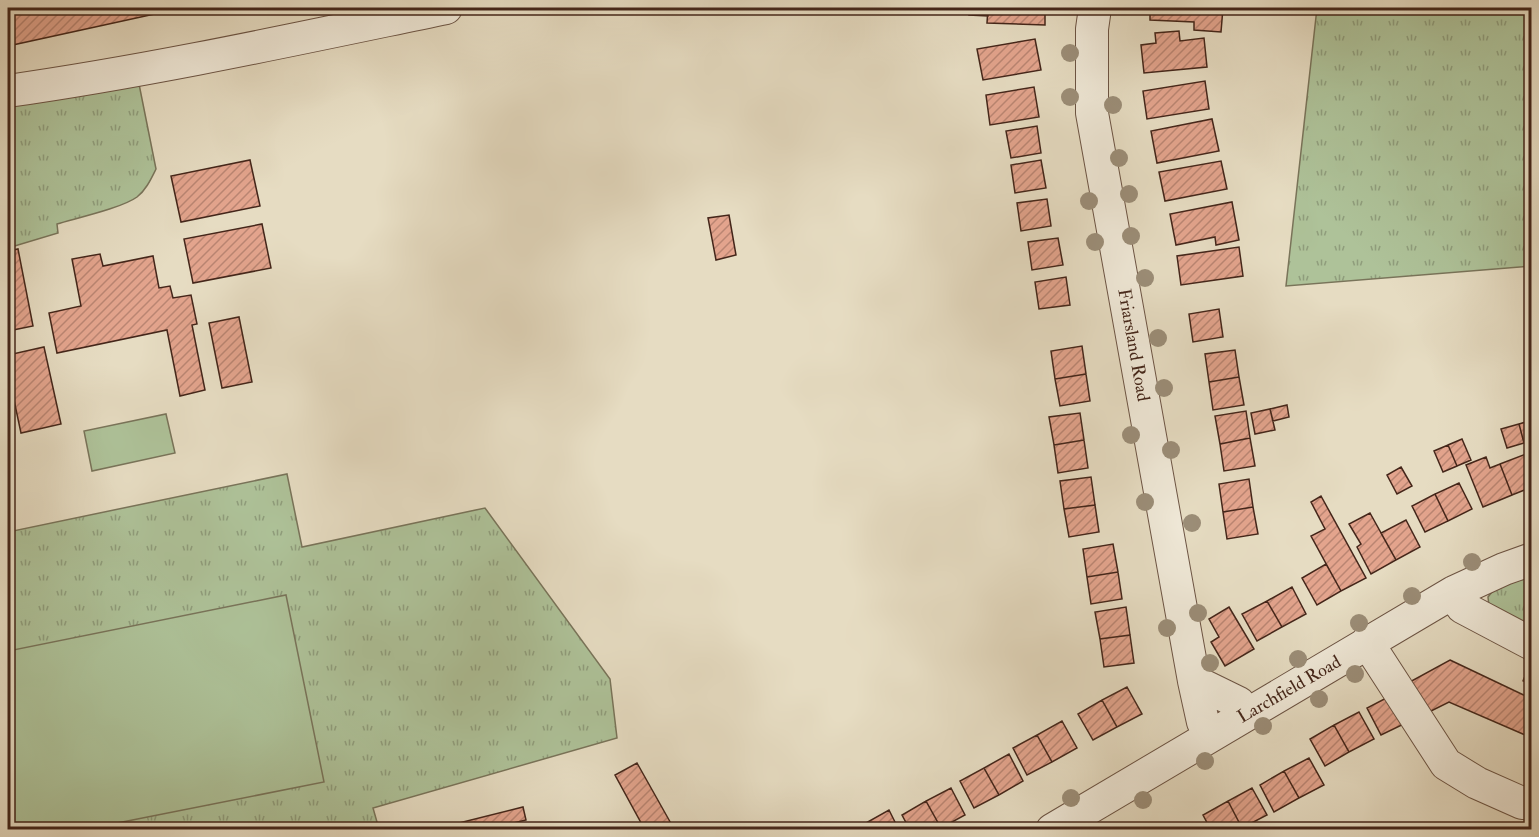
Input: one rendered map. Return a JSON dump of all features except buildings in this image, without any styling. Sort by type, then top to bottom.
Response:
[{"type":"street","points":[[8,91],[256,47],[446,8]]},
{"type":"street","name":"Friarsland Road","points":[[1095,8],[1092,29],[1092,113],[1194,681],[1203,722],[1211,734]]},
{"type":"street","name":"Larchfield Road","points":[[1052,830],[1454,592],[1532,559]]},
{"type":"street","points":[[1454,592],[1462,607],[1532,645]]},
{"type":"street","points":[[1367,642],[1446,764],[1477,783],[1522,803],[1532,801]]},
{"type":"street","points":[[1194,681],[1239,702],[1246,714]]},
{"type":"green space","points":[[1317,8],[1531,8],[1531,266],[1286,286]]},
{"type":"green space","points":[[138,79],[156,169],[143,191],[137,197],[121,205],[57,224],[58,233],[8,248],[8,99]]},
{"type":"green space","points":[[166,414],[175,453],[92,471],[84,431]]},
{"type":"green space","points":[[287,474],[302,547],[485,508],[610,679],[617,738],[373,808],[379,829],[8,829],[8,532]]},
{"type":"green space","points":[[1531,574],[1531,632],[1489,606],[1488,597],[1495,588]]},
{"type":"green space","points":[[286,595],[324,782],[87,829],[8,829],[8,651]]}]
